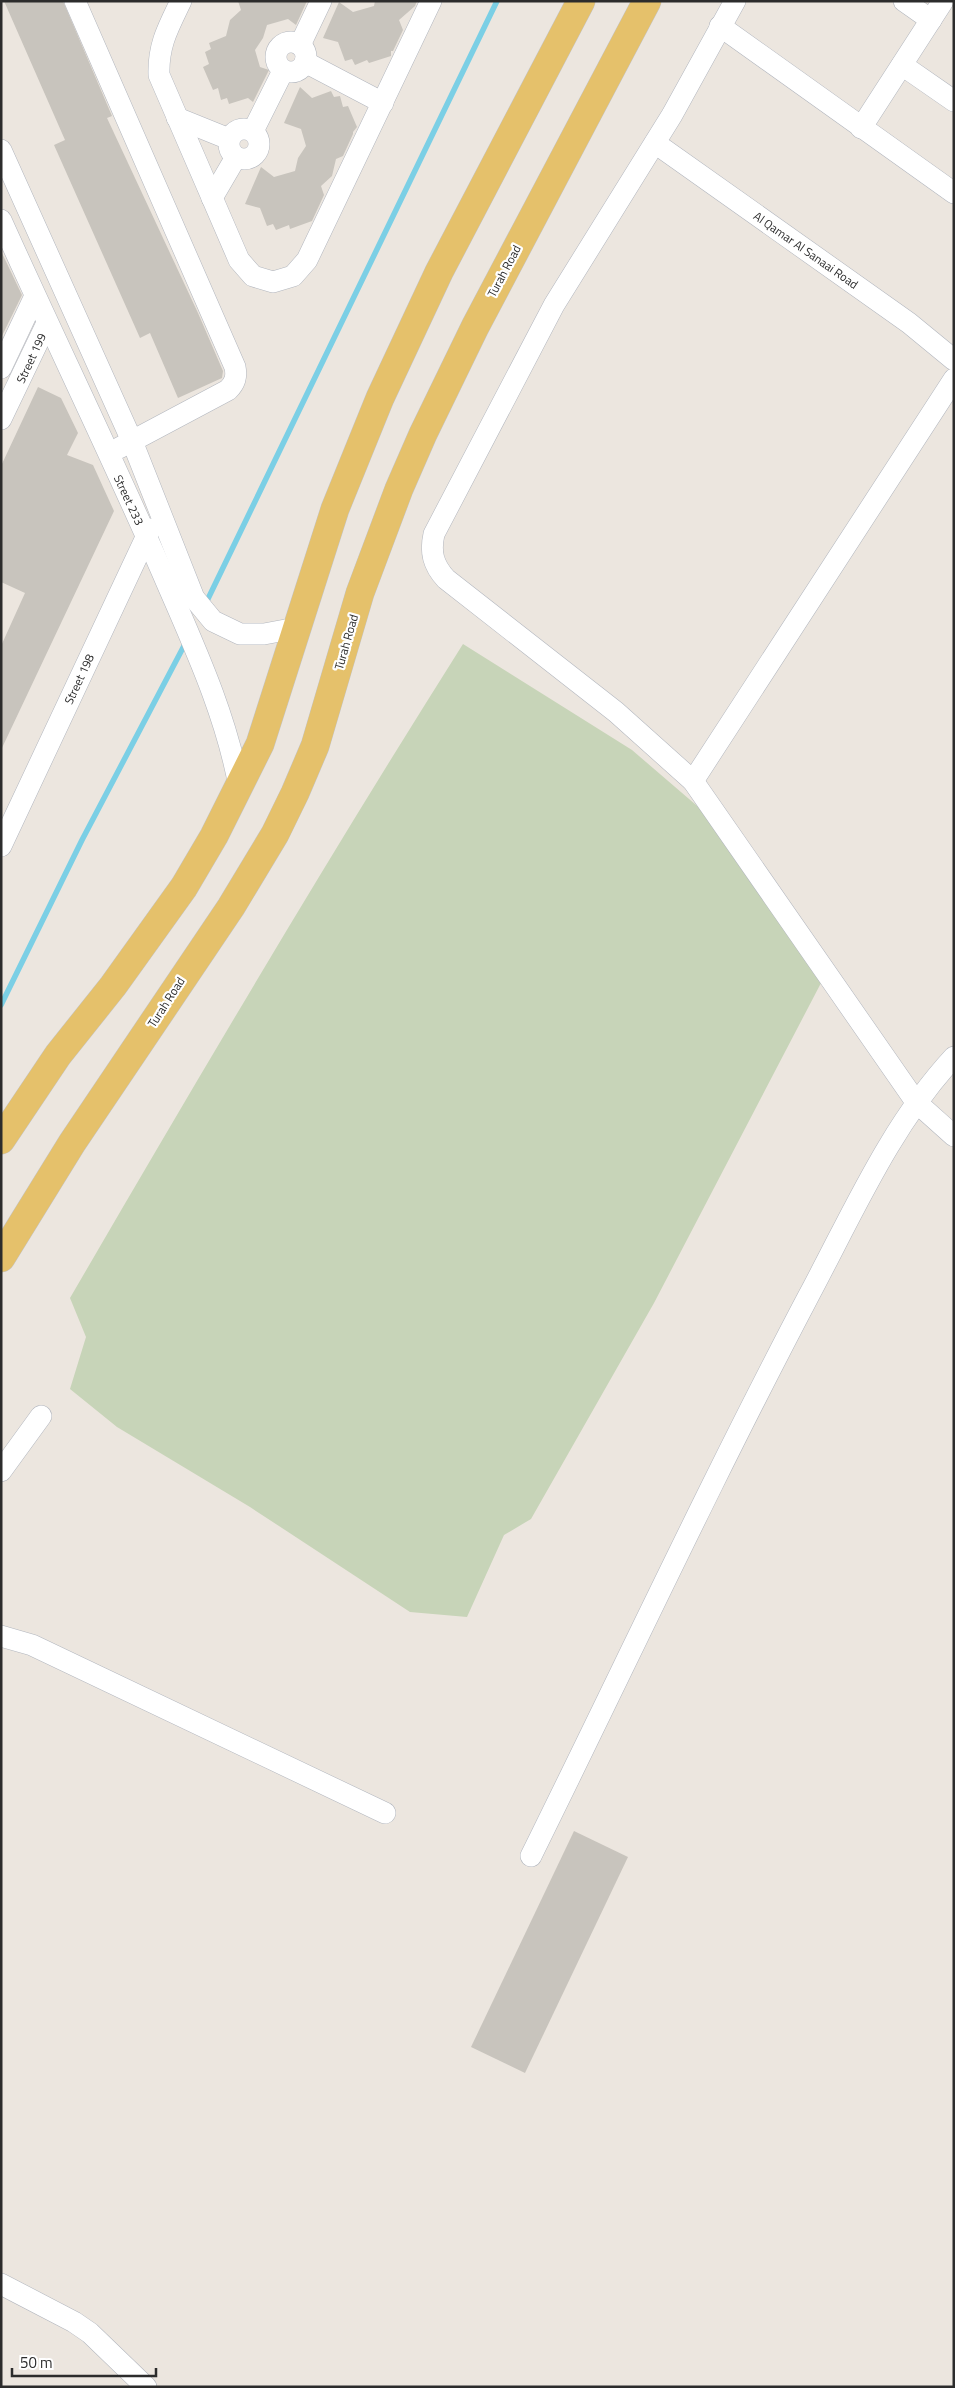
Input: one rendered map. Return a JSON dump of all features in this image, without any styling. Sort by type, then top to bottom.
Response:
[{"type":"main road","points":[[1,1140],[53,1063],[113,986],[184,887],[214,836],[260,744],[335,509],[380,398],[439,272],[581,1]]},
{"type":"main road","name":"Turah Road","points":[[1,1258],[72,1143],[231,907],[275,834],[296,793],[315,746],[360,593],[399,489],[419,443],[475,326],[647,1]]},
{"type":"street","points":[[75,1],[235,368],[235,380],[228,390],[107,454]]},
{"type":"street","points":[[181,1],[163,38],[158,56],[160,75],[239,260],[252,276],[273,282],[293,276],[307,260],[431,1]]},
{"type":"street","points":[[177,118],[233,148],[247,159],[256,153],[259,144],[257,135],[253,131],[283,71],[293,72],[302,67],[302,54],[321,1]]},
{"type":"street","points":[[735,1],[655,144],[554,305],[434,534],[432,553],[439,572],[446,579],[616,712],[693,781],[916,1102],[954,1136]]},
{"type":"street","points":[[904,1],[930,20]]},
{"type":"street","points":[[861,128],[943,1]]},
{"type":"street","points":[[720,26],[954,194]]},
{"type":"street","points":[[302,54],[383,102]]},
{"type":"street","points":[[902,65],[953,100]]},
{"type":"street","name":"Al Qamar Al Sanaai Road","points":[[655,144],[909,323],[954,360]]},
{"type":"street","points":[[212,198],[233,148]]},
{"type":"street","name":"Street 233","points":[[1,150],[132,442],[194,598],[213,621],[240,634],[264,634],[296,628]]},
{"type":"street","name":"Street 233","points":[[1,220],[107,454],[146,535],[217,700],[230,742],[239,786]]},
{"type":"street","name":"Street 199","points":[[1,368],[35,296]]},
{"type":"street","name":"Street 199","points":[[1,420],[47,323]]},
{"type":"street","points":[[693,781],[954,379]]},
{"type":"street","name":"Street 198","points":[[1,846],[146,535],[153,525],[164,520]]},
{"type":"street","points":[[531,1856],[778,1354],[897,1131],[929,1083],[954,1057]]},
{"type":"street","points":[[1,1471],[41,1416]]},
{"type":"street","points":[[1,1636],[32,1646],[386,1813]]},
{"type":"street","points":[[1,2284],[74,2322],[90,2334],[146,2387]]},
{"type":"green space","points":[[463,644],[632,750],[717,823],[821,983],[654,1303],[531,1519],[504,1535],[467,1617],[410,1612],[250,1507],[117,1427],[70,1389],[86,1337],[70,1298],[264,969],[362,806]]},
{"type":"building","points":[[4,1],[63,1],[112,116],[107,118],[198,313],[223,371],[222,378],[178,398],[150,333],[140,338],[54,145],[65,140]]},
{"type":"building","points":[[238,1],[307,1],[296,25],[288,19],[267,25],[263,38],[255,50],[260,67],[269,70],[253,102],[248,98],[229,104],[227,98],[221,100],[218,88],[213,90],[203,67],[209,64],[205,52],[211,49],[209,43],[226,36],[230,20],[241,10]]},
{"type":"building","points":[[375,1],[417,1],[415,6],[399,20],[403,30],[393,51],[391,51],[391,56],[369,63],[367,60],[355,65],[352,59],[345,61],[338,42],[323,38],[339,2],[353,12],[374,6]]},
{"type":"building","points":[[300,87],[312,98],[331,91],[334,97],[340,96],[343,107],[348,106],[357,127],[343,156],[336,159],[332,176],[321,186],[324,195],[312,221],[290,229],[289,225],[276,230],[273,224],[267,226],[260,208],[245,204],[261,167],[274,177],[295,171],[298,158],[306,146],[301,129],[284,123]]},
{"type":"building","points":[[1,251],[22,295],[1,338]]},
{"type":"building","points":[[38,387],[61,398],[78,433],[67,455],[93,465],[114,511],[1,750],[1,646],[25,593],[1,582],[1,466]]},
{"type":"building","points":[[574,1831],[628,1857],[525,2073],[471,2047]]},
{"type":"waterway","points":[[205,605],[497,1]]},
{"type":"waterway","points":[[1,1005],[82,840],[186,642]]}]
